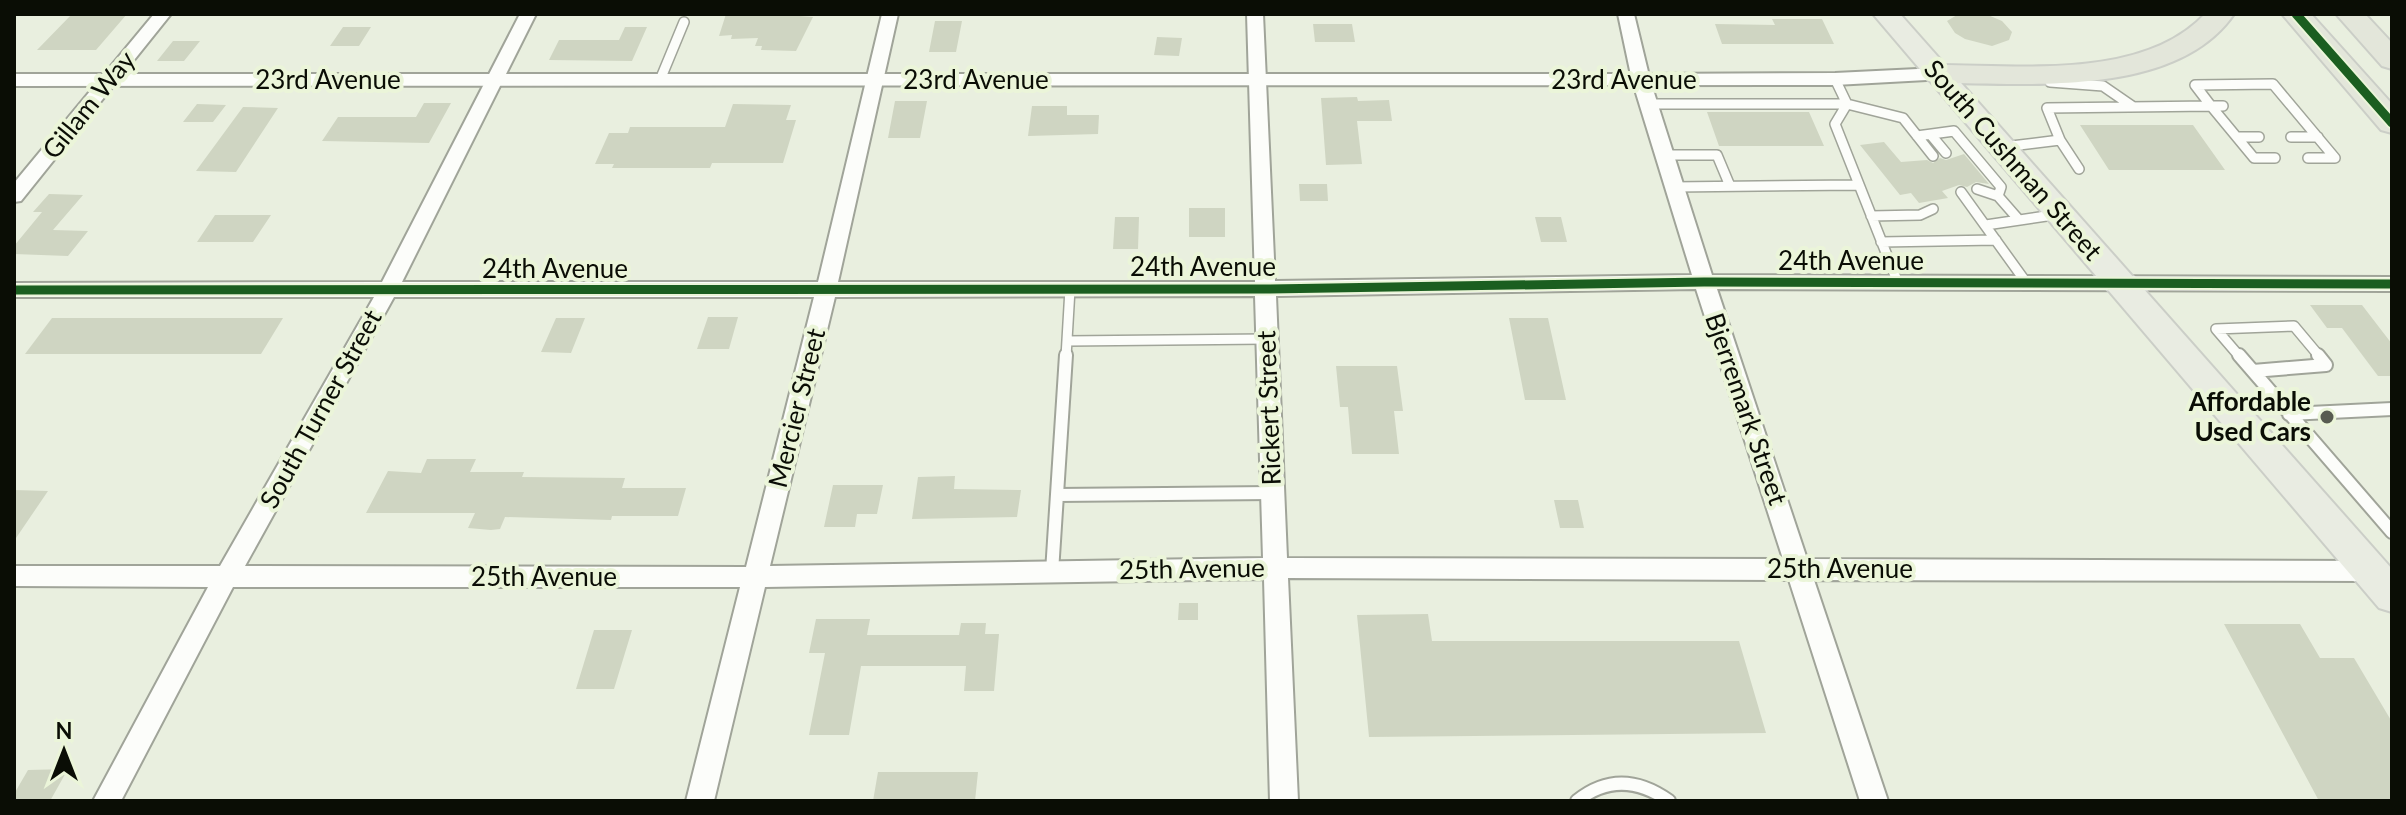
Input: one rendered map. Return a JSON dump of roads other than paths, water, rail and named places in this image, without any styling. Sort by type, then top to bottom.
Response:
[{"type":"highway","points":[[1938,74],[2065,72],[2145,61],[2198,40],[2212,28],[2220,14]]},
{"type":"highway","points":[[2296,14],[2392,123]]},
{"type":"highway","points":[[2350,14],[2392,60]]},
{"type":"main road","name":"South Cushman Street","points":[[1886,14],[1938,74],[1980,135],[2061,214],[2381,570],[2392,596]]},
{"type":"street","name":"Gillam Way","points":[[14,196],[163,14]]},
{"type":"street","name":"South Turner Street","points":[[107,801],[226,577],[387,292],[528,14]]},
{"type":"street","name":"Mercier Street","points":[[700,801],[826,290],[890,14]]},
{"type":"street","name":"Rickert Street","points":[[1255,14],[1284,801]]},
{"type":"street","name":"Bjerremark Street","points":[[1626,14],[1641,80],[1674,187],[1874,801]]},
{"type":"street","name":"23rd Avenue","points":[[14,80],[1641,80],[1835,79],[1938,74]]},
{"type":"street","name":"24th Avenue","points":[[14,290],[1266,289],[1704,282],[2391,286]]},
{"type":"street","name":"25th Avenue","points":[[14,576],[755,577],[1277,568],[2381,570]]},
{"type":"lane","points":[[660,80],[684,22]]},
{"type":"lane","points":[[1938,74],[1969,81],[2099,84],[2113,88],[2132,106]]},
{"type":"lane","points":[[1835,79],[1847,104]]},
{"type":"lane","points":[[2211,106],[2195,85],[2273,84],[2329,152],[2306,155]]},
{"type":"lane","points":[[1648,104],[1847,104],[1903,118],[1933,156]]},
{"type":"lane","points":[[1847,104],[1835,124],[1898,283]]},
{"type":"lane","points":[[2276,105],[2291,105]]},
{"type":"lane","points":[[2079,169],[2060,140],[2047,108],[2211,106],[2231,115]]},
{"type":"lane","points":[[2221,110],[2242,144],[2267,148],[2242,144]]},
{"type":"lane","points":[[2282,115],[2298,114]]},
{"type":"lane","points":[[1931,135],[1946,153]]},
{"type":"lane","points":[[1917,136],[1980,135],[2060,140]]},
{"type":"lane","points":[[1980,135],[2001,187],[1998,196]]},
{"type":"lane","points":[[2294,140],[2320,140]]},
{"type":"lane","points":[[1664,155],[1717,155],[1730,186]]},
{"type":"lane","points":[[1674,187],[1857,185]]},
{"type":"lane","points":[[1977,189],[1998,196],[2019,220]]},
{"type":"lane","points":[[1961,192],[2028,285]]},
{"type":"lane","points":[[1957,205],[1971,203]]},
{"type":"lane","points":[[1871,216],[1936,214]]},
{"type":"lane","points":[[1967,215],[1979,214]]},
{"type":"lane","points":[[1986,225],[2061,214]]},
{"type":"lane","points":[[1881,242],[1996,240]]},
{"type":"lane","points":[[1052,572],[1070,289]]},
{"type":"lane","points":[[2253,371],[2326,365],[2294,326],[2216,329],[2392,532]]},
{"type":"lane","points":[[1067,341],[1266,339]]},
{"type":"lane","points":[[2289,414],[2392,409]]},
{"type":"lane","points":[[1057,495],[1272,493]]},
{"type":"lane","points":[[1577,801],[1589,789],[1607,782],[1627,781],[1647,787],[1669,801]]},
{"type":"place","name":"Affordable Used Cars","points":[[2327,417]]}]
